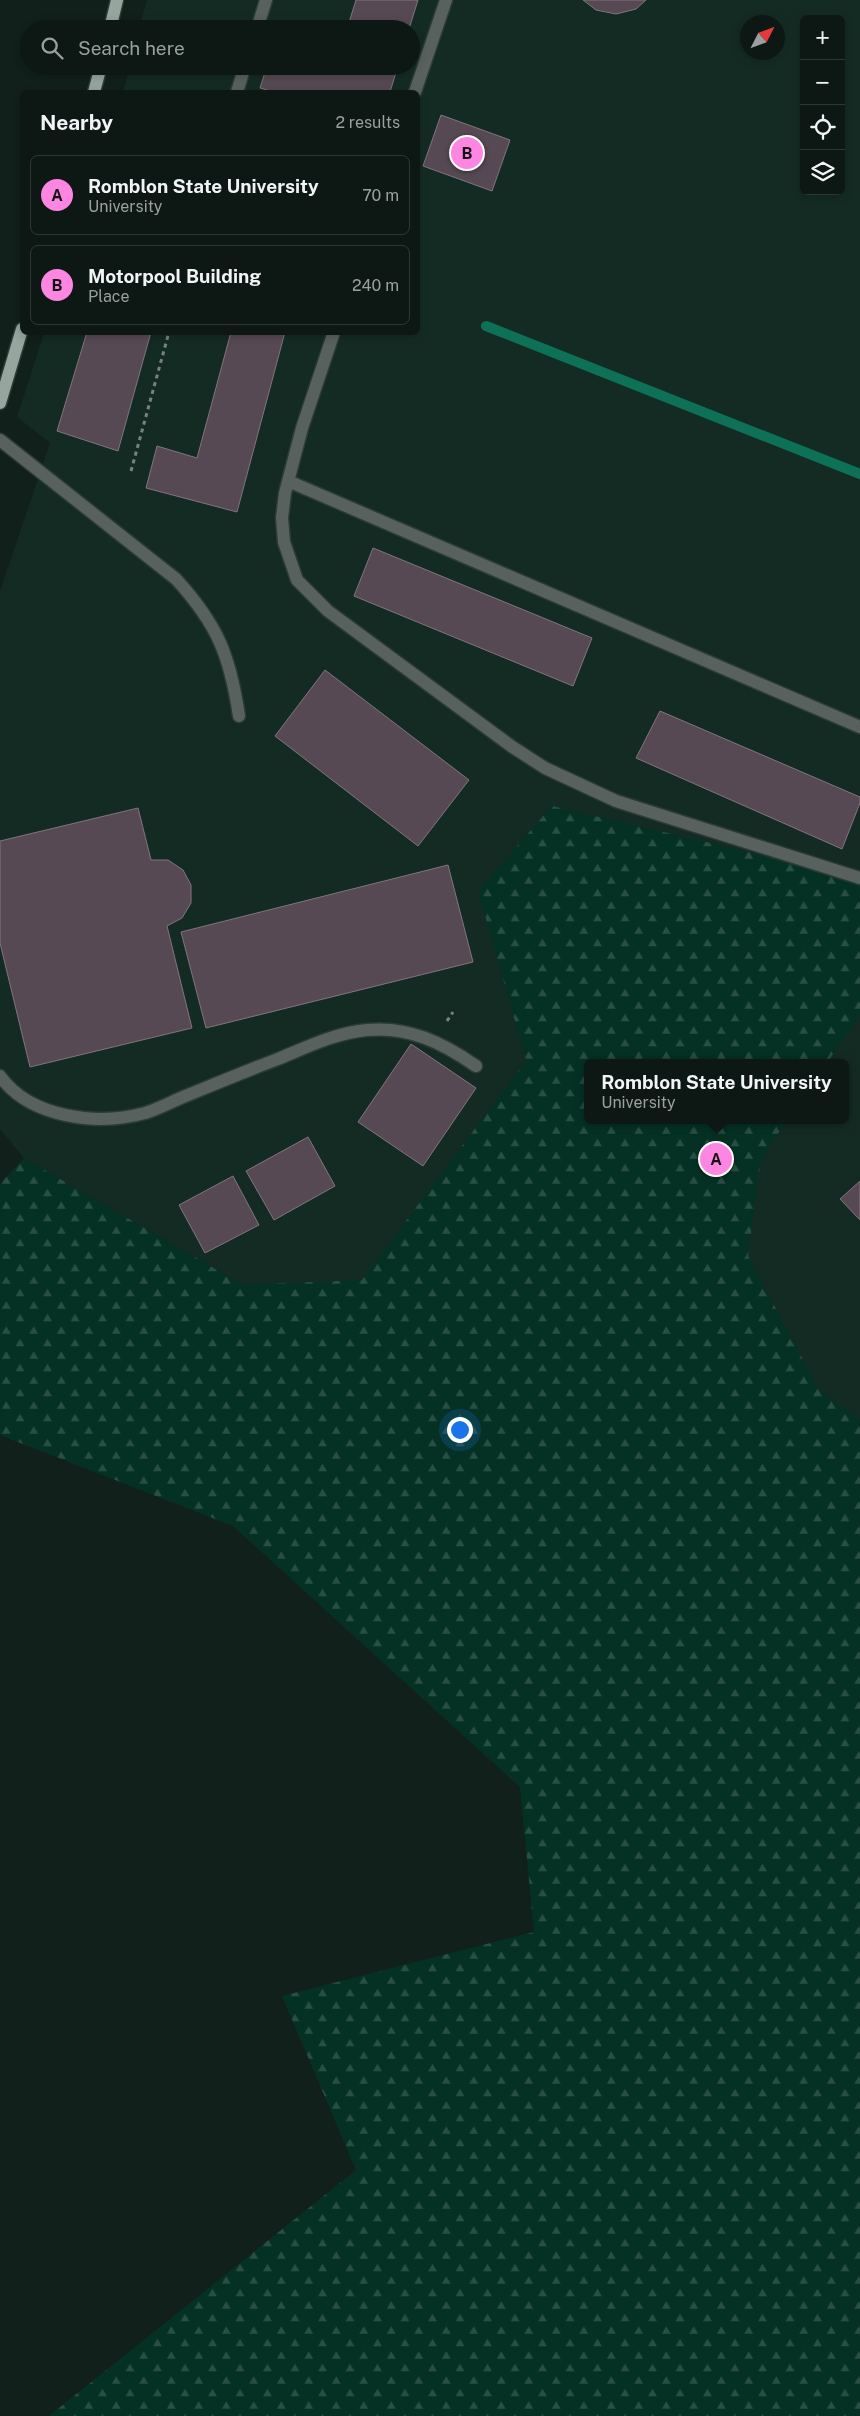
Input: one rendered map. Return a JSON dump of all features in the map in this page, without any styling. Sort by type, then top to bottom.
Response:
[{"type":"main road","points":[[112,20],[117,0]]},
{"type":"main road","points":[[96,90],[99,75]]},
{"type":"main road","points":[[0,403],[20,335]]},
{"type":"lane","points":[[260,20],[266,0]]},
{"type":"lane","points":[[416,90],[446,0]]},
{"type":"lane","points":[[238,90],[242,75]]},
{"type":"lane","points":[[333,335],[302,428],[288,481],[282,518],[284,542],[297,580],[328,611],[511,746],[546,768],[616,801],[860,878]]},
{"type":"lane","points":[[0,440],[176,579],[199,604],[218,638],[232,674],[239,716]]},
{"type":"lane","points":[[288,481],[860,727]]},
{"type":"lane","points":[[0,1076],[8,1088],[37,1107],[68,1115],[104,1118],[145,1113],[333,1036],[368,1030],[400,1031],[434,1040],[476,1066]]},
{"type":"path","points":[[131,471],[168,335]]},
{"type":"shaded area","points":[[147,0],[860,0],[860,2097],[243,1285],[24,1158],[0,1129],[0,591],[50,443],[17,417],[43,335],[420,335],[420,90],[124,90],[128,75],[420,75],[420,20],[141,20]]},
{"type":"green space","points":[[552,806],[860,878],[860,1014],[830,1059],[584,1059],[584,1124],[784,1124],[761,1159],[748,1256],[819,1390],[860,1420],[860,2416],[49,2416],[356,2170],[282,1996],[534,1932],[520,1787],[233,1526],[0,1435],[0,1184],[24,1158],[243,1285],[362,1280],[526,1060],[478,891]]},
{"type":"building","points":[[356,0],[418,0],[412,20],[350,20]]},
{"type":"building","points":[[583,0],[646,0],[636,9],[616,14],[596,10]]},
{"type":"building","points":[[264,75],[395,75],[391,90],[267,90],[260,88]]},
{"type":"building","points":[[441,115],[510,140],[492,191],[423,166]]},
{"type":"building","points":[[86,335],[150,335],[118,451],[57,431]]},
{"type":"building","points":[[230,335],[284,335],[237,512],[146,488],[157,446],[197,458]]},
{"type":"building","points":[[373,548],[592,638],[573,686],[354,596]]},
{"type":"building","points":[[325,670],[469,780],[418,846],[275,736]]},
{"type":"building","points":[[660,711],[860,797],[860,803],[842,849],[636,758]]},
{"type":"building","points":[[138,808],[151,860],[168,860],[183,870],[191,885],[191,903],[182,918],[167,926],[192,1028],[30,1067],[0,943],[0,841]]},
{"type":"building","points":[[448,865],[473,962],[206,1028],[181,932]]},
{"type":"building","points":[[411,1044],[476,1088],[423,1166],[358,1122]]},
{"type":"building","points":[[308,1137],[335,1186],[274,1220],[246,1171]]},
{"type":"building","points":[[233,1176],[259,1225],[205,1253],[179,1205]]},
{"type":"building","points":[[860,1181],[860,1220],[840,1199]]},
{"type":"waterway","points":[[486,326],[860,474]]},
{"type":"place","name":"Motorpool Building","points":[[467,153]]},
{"type":"place","name":"Romblon State University","points":[[716,1159]]}]
